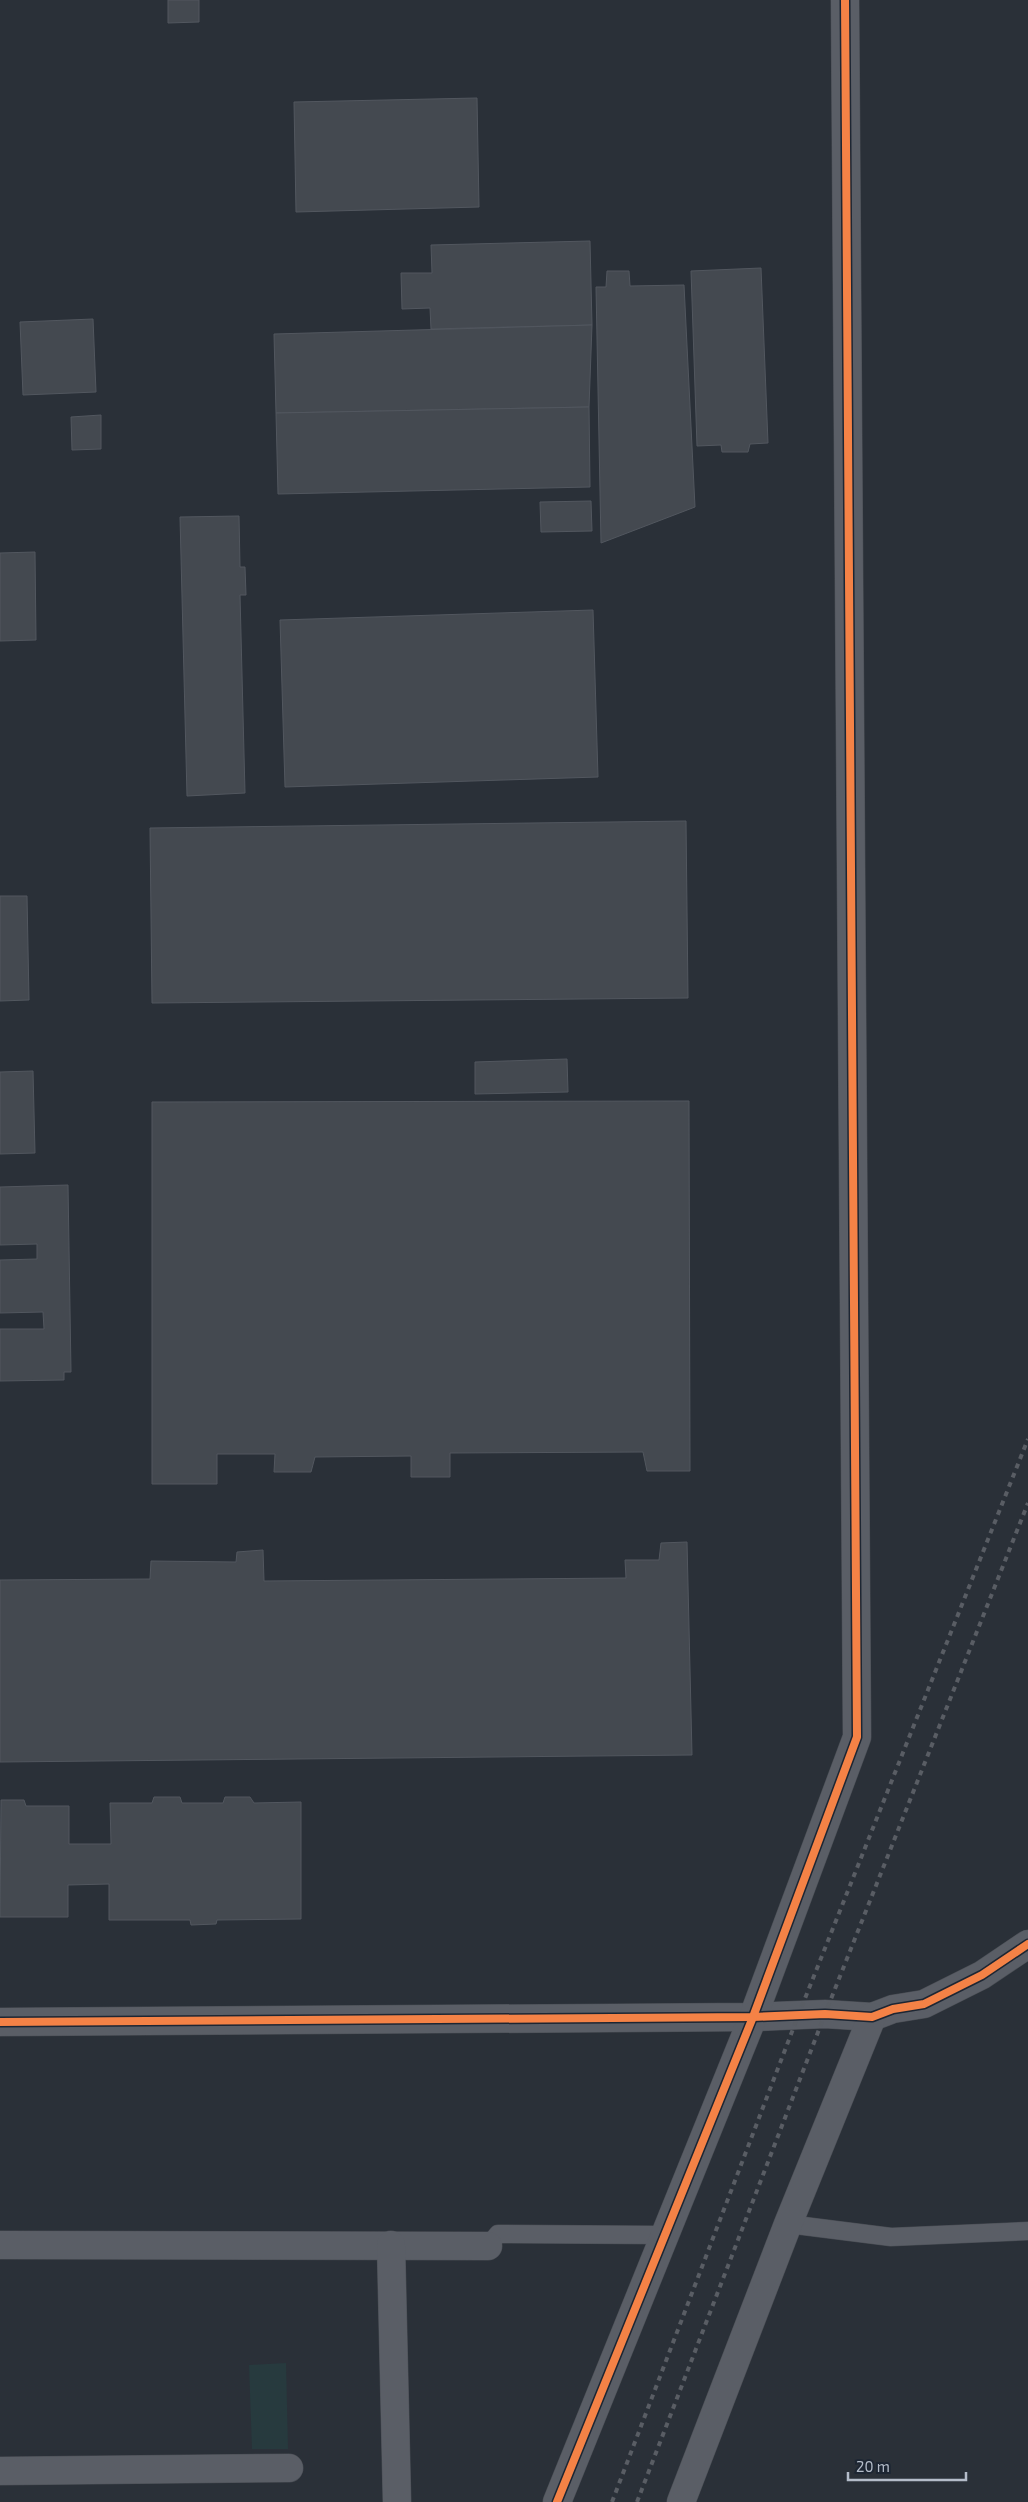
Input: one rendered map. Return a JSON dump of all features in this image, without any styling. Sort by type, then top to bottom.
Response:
[{"type":"street","points":[[557,2502],[753,2017],[857,1737],[845,0]]},
{"type":"street","points":[[0,2022],[753,2017],[825,2014],[872,2017],[893,2009],[924,2004],[982,1975],[1028,1944]]},
{"type":"street","points":[[681,2502],[788,2224],[872,2017]]},
{"type":"street","points":[[391,2245],[398,2502]]},
{"type":"street","points":[[0,2246],[488,2246]]},
{"type":"street","points":[[0,2471],[289,2468]]},
{"type":"lane","points":[[788,2224],[892,2237],[1028,2231]]},
{"type":"lane","points":[[488,2246],[498,2234],[664,2235]]},
{"type":"green space","points":[[286,2363],[288,2449],[252,2449],[249,2365]]},
{"type":"building","points":[[168,0],[199,0],[199,22],[168,23]]},
{"type":"building","points":[[477,98],[479,207],[296,212],[294,102]]},
{"type":"building","points":[[590,241],[592,325],[431,329],[430,308],[402,309],[401,273],[432,273],[431,245]]},
{"type":"building","points":[[761,268],[768,443],[750,444],[748,452],[722,452],[721,445],[697,446],[691,271]]},
{"type":"building","points":[[607,271],[629,271],[630,286],[684,285],[695,507],[601,543],[596,287],[606,287]]},
{"type":"building","points":[[93,319],[96,392],[23,395],[20,322]]},
{"type":"building","points":[[592,325],[589,407],[276,413],[274,334]]},
{"type":"building","points":[[589,407],[590,487],[278,494],[276,413]]},
{"type":"building","points":[[101,415],[101,449],[72,450],[71,417]]},
{"type":"building","points":[[591,501],[592,531],[541,532],[540,502]]},
{"type":"building","points":[[239,516],[240,567],[245,567],[246,595],[240,595],[245,793],[187,796],[180,517]]},
{"type":"building","points":[[35,552],[36,640],[0,641],[0,553]]},
{"type":"building","points":[[593,610],[598,777],[285,787],[280,620]]},
{"type":"building","points":[[686,821],[688,998],[152,1003],[150,828]]},
{"type":"building","points":[[0,896],[27,896],[29,1000],[0,1001]]},
{"type":"building","points":[[567,1059],[568,1092],[475,1094],[475,1062]]},
{"type":"building","points":[[33,1071],[35,1153],[0,1154],[0,1072]]},
{"type":"building","points":[[689,1101],[690,1471],[647,1471],[643,1452],[450,1453],[450,1477],[411,1477],[411,1456],[315,1457],[311,1472],[274,1472],[275,1454],[217,1454],[217,1484],[152,1484],[152,1102]]},
{"type":"building","points":[[68,1185],[71,1372],[64,1372],[64,1380],[0,1381],[0,1329],[44,1329],[43,1312],[0,1313],[0,1260],[37,1259],[37,1244],[0,1245],[0,1187]]},
{"type":"building","points":[[687,1542],[692,1755],[0,1762],[0,1580],[150,1579],[151,1561],[236,1562],[237,1552],[263,1550],[264,1581],[626,1578],[625,1560],[659,1560],[661,1543]]},
{"type":"building","points":[[154,1797],[180,1797],[182,1803],[223,1803],[225,1797],[250,1797],[254,1803],[301,1802],[301,1919],[217,1920],[216,1924],[191,1925],[190,1920],[109,1920],[109,1884],[68,1885],[68,1917],[0,1917],[1,1800],[24,1800],[26,1806],[69,1806],[69,1844],[111,1844],[110,1803],[152,1803]]},
{"type":"railway","points":[[612,2502],[798,2016],[1028,1439]]},
{"type":"railway","points":[[637,2502],[825,2014],[1028,1503]]},
{"type":"cycle path","points":[[557,2502],[753,2017],[857,1737],[845,0]]},
{"type":"cycle path","points":[[0,2022],[753,2017],[825,2014],[872,2017],[893,2009],[924,2004],[982,1975],[1028,1944]]}]
